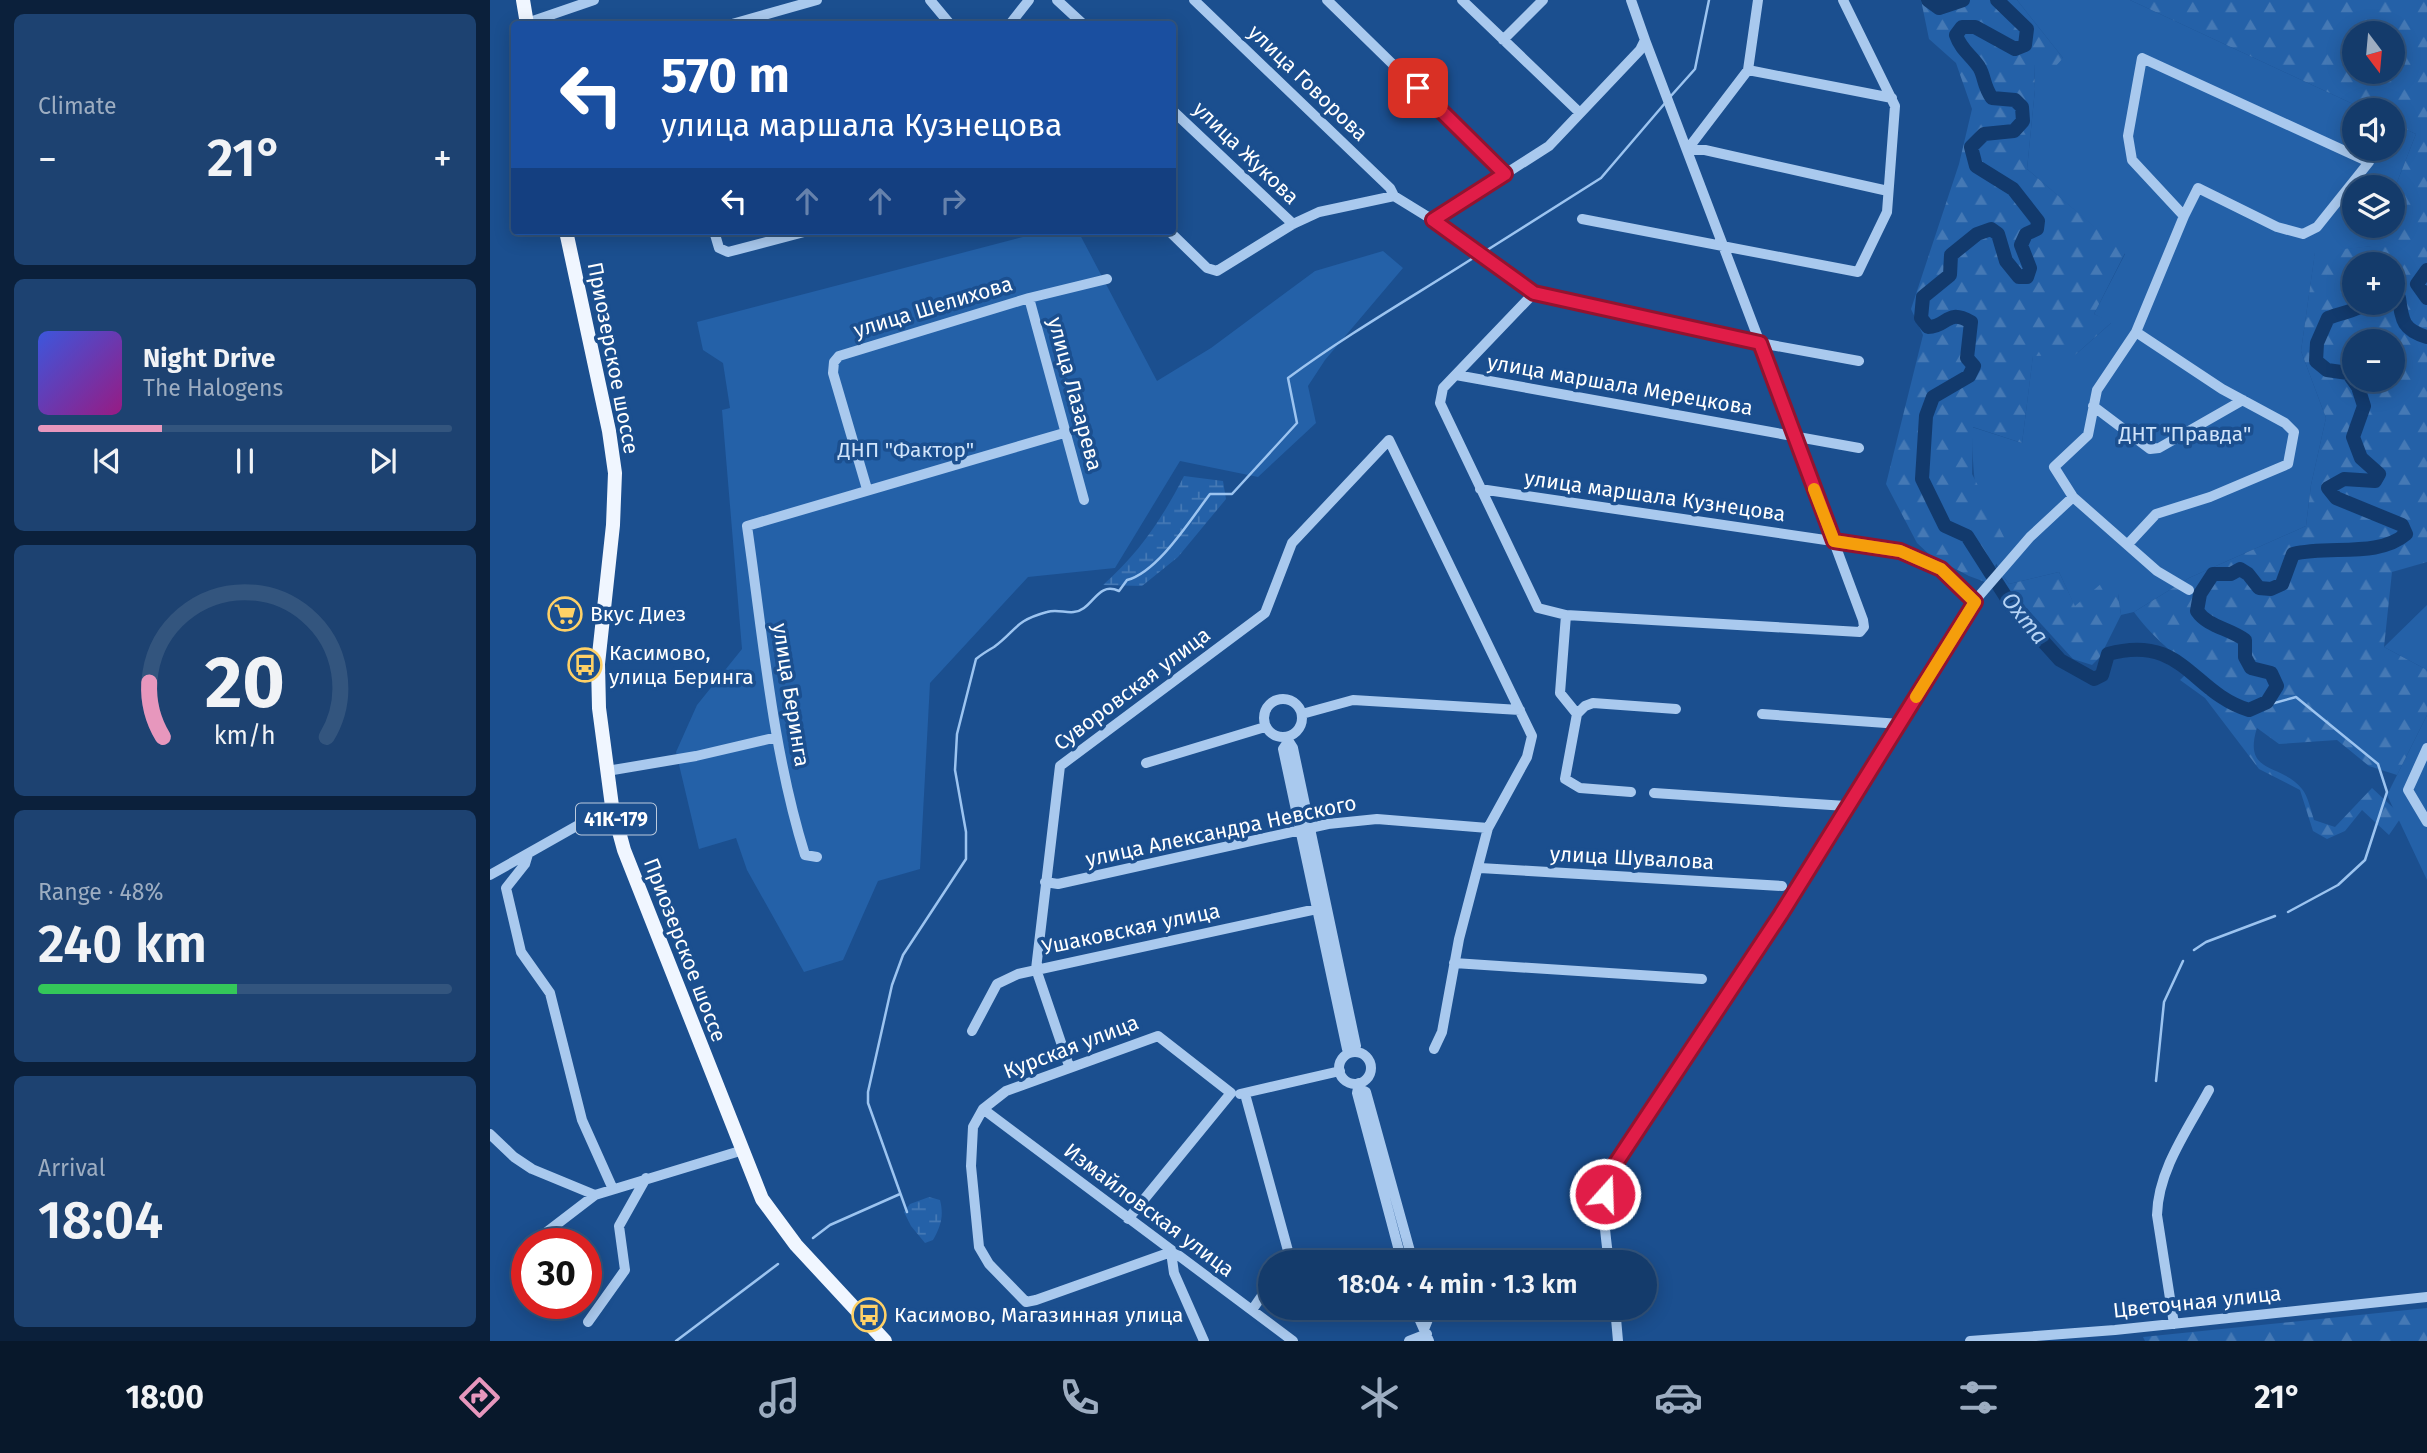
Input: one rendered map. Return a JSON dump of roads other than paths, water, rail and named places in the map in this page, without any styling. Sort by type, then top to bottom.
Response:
[{"type":"main road","points":[[523,0],[526,21]]},
{"type":"main road","name":"Приозерское шоссе","points":[[567,235],[609,431],[615,473],[613,525],[598,664],[599,708],[612,806],[624,850],[740,1151],[762,1199],[782,1228],[885,1341]]},
{"type":"street","points":[[535,21],[594,0]]},
{"type":"street","points":[[743,21],[817,0]]},
{"type":"street","points":[[930,0],[948,21]]},
{"type":"street","points":[[1012,21],[1029,0]]},
{"type":"street","points":[[1057,0],[1080,21]]},
{"type":"street","name":"улица Говорова","points":[[1194,0],[1390,188],[1394,197],[1433,220],[1534,293]]},
{"type":"street","points":[[1327,0],[1505,174]]},
{"type":"street","points":[[1462,0],[1580,113]]},
{"type":"street","points":[[1503,40],[1543,0]]},
{"type":"street","points":[[1631,0],[1645,40],[1760,343],[1834,541],[1864,627],[1856,634],[1566,615],[1544,611],[1532,603],[1440,403],[1443,388],[1534,293],[1760,343],[1859,362]]},
{"type":"street","points":[[1687,150],[1748,70],[1758,0]]},
{"type":"street","points":[[1582,219],[1858,272],[1886,212],[1895,106],[1843,0]]},
{"type":"street","points":[[1433,220],[1549,146],[1640,50],[1645,40]]},
{"type":"street","points":[[2184,216],[2132,160],[2128,135],[2143,58],[2369,162],[2317,227],[2304,234],[2277,227],[2198,188],[2136,332],[2097,390],[2088,435],[2054,467],[2073,498],[2129,543],[2157,570],[2189,590]]},
{"type":"street","points":[[1748,70],[1892,98]]},
{"type":"street","name":"улица Жукова","points":[[1176,114],[1293,224]]},
{"type":"street","points":[[1687,150],[1705,150],[1888,191]]},
{"type":"street","points":[[1172,235],[1207,268],[1217,271],[1293,224],[1319,212],[1394,197]]},
{"type":"street","points":[[715,235],[719,248],[728,252],[793,235]]},
{"type":"street","name":"улица Шелихова","points":[[867,489],[833,373],[834,362],[839,356],[1029,298],[1107,279]]},
{"type":"street","name":"улица Лазарева","points":[[1029,298],[1084,500]]},
{"type":"street","points":[[2129,543],[2156,514],[2210,497],[2288,464],[2294,432],[2285,423],[2243,400],[2136,332]]},
{"type":"street","name":"улица маршала Мерецкова","points":[[1456,375],[1859,448]]},
{"type":"street","points":[[2093,406],[2150,449],[2159,448],[2243,400]]},
{"type":"street","points":[[867,489],[1065,433]]},
{"type":"street","name":"Суворовская улица","points":[[1069,1066],[1036,969],[1060,765],[1265,613],[1293,543],[1389,440],[1520,710]]},
{"type":"street","name":"улица Беринга","points":[[817,857],[805,855],[791,811],[777,737],[747,526],[867,489]]},
{"type":"street","name":"улица маршала Кузнецова","points":[[1480,489],[1900,551],[1941,569],[1978,598]]},
{"type":"street","points":[[1608,1250],[1605,1194],[1606,1181],[1612,1169],[1722,1006],[1978,598],[2015,555],[2073,498]]},
{"type":"street","points":[[1566,615],[1560,693],[1577,715]]},
{"type":"street","points":[[1287,740],[1270,733],[1265,727],[1265,709],[1278,698],[1289,699],[1297,704],[1302,714],[1299,729],[1287,740],[1283,749],[1356,1046],[1342,1059],[1340,1071],[1347,1081],[1366,1092],[1410,1250]]},
{"type":"street","points":[[1302,714],[1353,701],[1520,710],[1532,736],[1527,757],[1488,828],[1454,964],[1442,1032],[1434,1049]]},
{"type":"street","points":[[1566,701],[1676,709]]},
{"type":"street","points":[[1594,703],[1585,706],[1577,715],[1565,772],[1570,785],[1630,792]]},
{"type":"street","points":[[1762,714],[1900,723]]},
{"type":"street","points":[[1146,763],[1265,727]]},
{"type":"street","points":[[607,771],[696,756],[777,737]]},
{"type":"street","points":[[2427,748],[2408,790],[2427,822]]},
{"type":"street","points":[[1654,793],[1846,806]]},
{"type":"street","points":[[490,875],[612,806]]},
{"type":"street","name":"улица Александра Невского","points":[[1045,882],[1058,884],[1328,824],[1377,819],[1488,828]]},
{"type":"street","points":[[528,854],[525,864],[506,888],[512,917],[521,952],[550,993],[582,1121],[612,1188]]},
{"type":"street","name":"улица Шувалова","points":[[1480,868],[1782,886]]},
{"type":"street","name":"Ушаковская улица","points":[[972,1031],[997,984],[1036,969],[1322,908]]},
{"type":"street","points":[[1454,964],[1702,979]]},
{"type":"street","name":"Курская улица","points":[[983,1109],[1006,1091],[1158,1036],[1231,1093]]},
{"type":"street","points":[[1351,1051],[1359,1052],[1370,1061],[1370,1075],[1359,1086],[1357,1093],[1399,1250]]},
{"type":"street","points":[[1128,1219],[1231,1093],[1245,1094],[1340,1071]]},
{"type":"street","points":[[2174,1324],[2157,1215],[2158,1197],[2164,1175],[2209,1090]]},
{"type":"street","points":[[1245,1094],[1288,1250]]},
{"type":"street","points":[[983,1109],[973,1127],[971,1166],[979,1247],[989,1264],[1018,1296],[1027,1302],[1036,1300],[1171,1252],[1174,1273],[1204,1341]]},
{"type":"street","name":"Измайловская улица","points":[[983,1109],[1293,1341]]},
{"type":"street","points":[[490,1134],[514,1157],[532,1169],[595,1195]]},
{"type":"street","points":[[552,1228],[595,1195],[612,1188],[740,1151]]},
{"type":"street","points":[[588,1322],[625,1270],[619,1226],[646,1178]]},
{"type":"street","name":"Цветочная улица","points":[[1970,1341],[2174,1324],[2427,1297]]},
{"type":"street","points":[[1252,1310],[1258,1301]]},
{"type":"street","points":[[1616,1320],[1618,1341]]},
{"type":"street","points":[[1409,1341],[1427,1334]]},
{"type":"waterway","points":[[1670,97],[1695,69],[1709,0]]},
{"type":"waterway","name":"Охта","points":[[1928,0],[1939,8],[1963,0]]},
{"type":"waterway","name":"Охта","points":[[1997,0],[2027,29],[2025,45],[2015,49],[1975,27],[1962,27],[1956,35],[1963,49],[1979,67],[1992,98],[2015,100],[2022,107],[2023,121],[2014,131],[1984,134],[1971,147],[1976,166],[2013,189],[2038,221],[2037,229],[2026,234],[2021,245],[2030,268],[2027,277],[2019,277],[2006,261],[1998,234],[1991,229],[1977,234],[1951,255],[1950,275],[1923,297],[1921,318],[1928,327],[1952,317],[1971,322],[1967,358],[1974,366],[1969,376],[1933,397],[1926,416],[1922,479],[1945,526],[1967,536],[2013,608],[2060,660],[2094,679],[2102,675],[2108,654],[2133,650],[2154,652],[2171,658],[2213,691],[2249,710],[2267,702],[2277,686],[2271,673],[2251,668],[2245,657],[2245,640],[2207,621],[2197,611],[2200,594],[2213,574],[2231,574],[2240,569],[2248,574],[2259,588],[2271,589],[2282,584],[2293,554],[2368,549],[2395,541],[2406,534],[2402,525],[2336,498],[2328,488],[2344,479],[2375,481],[2379,474],[2361,458],[2353,437],[2364,406],[2358,387],[2348,373],[2327,370],[2316,361],[2317,343],[2328,318],[2342,314]]},
{"type":"waterway","points":[[1484,252],[1601,178],[1666,102]]},
{"type":"waterway","points":[[907,1212],[868,1103],[868,1092],[892,985],[903,955],[966,859],[966,832],[955,770],[957,734],[976,659],[1028,619],[1052,611],[1079,611],[1103,590],[1119,591],[1127,580],[1150,567],[1173,544],[1210,494],[1232,494],[1297,423],[1288,378],[1358,330],[1478,255]]},
{"type":"waterway","name":"Охта","points":[[2427,270],[2417,284],[2427,298]]},
{"type":"waterway","name":"Охта","points":[[2402,315],[2408,328],[2427,337]]},
{"type":"waterway","points":[[2249,710],[2296,697],[2378,764],[2387,792],[2365,860],[2338,885],[2288,912]]},
{"type":"waterway","points":[[2194,950],[2206,942],[2275,916]]},
{"type":"waterway","points":[[2156,1081],[2164,1002],[2183,961]]},
{"type":"waterway","points":[[813,1238],[830,1225],[900,1194]]},
{"type":"waterway","points":[[676,1341],[778,1264]]},
{"type":"place","name":"Вкус Диез","points":[[565,614]]},
{"type":"place","name":"Касимово, улица Беринга","points":[[585,665]]},
{"type":"place","name":"Касимово, Магазинная улица","points":[[869,1315]]},
{"type":"park label","name":"ДНТ \"Правда\"","points":[[2185,434]]},
{"type":"park label","name":"ДНП \"Фактор\"","points":[[906,450]]}]
